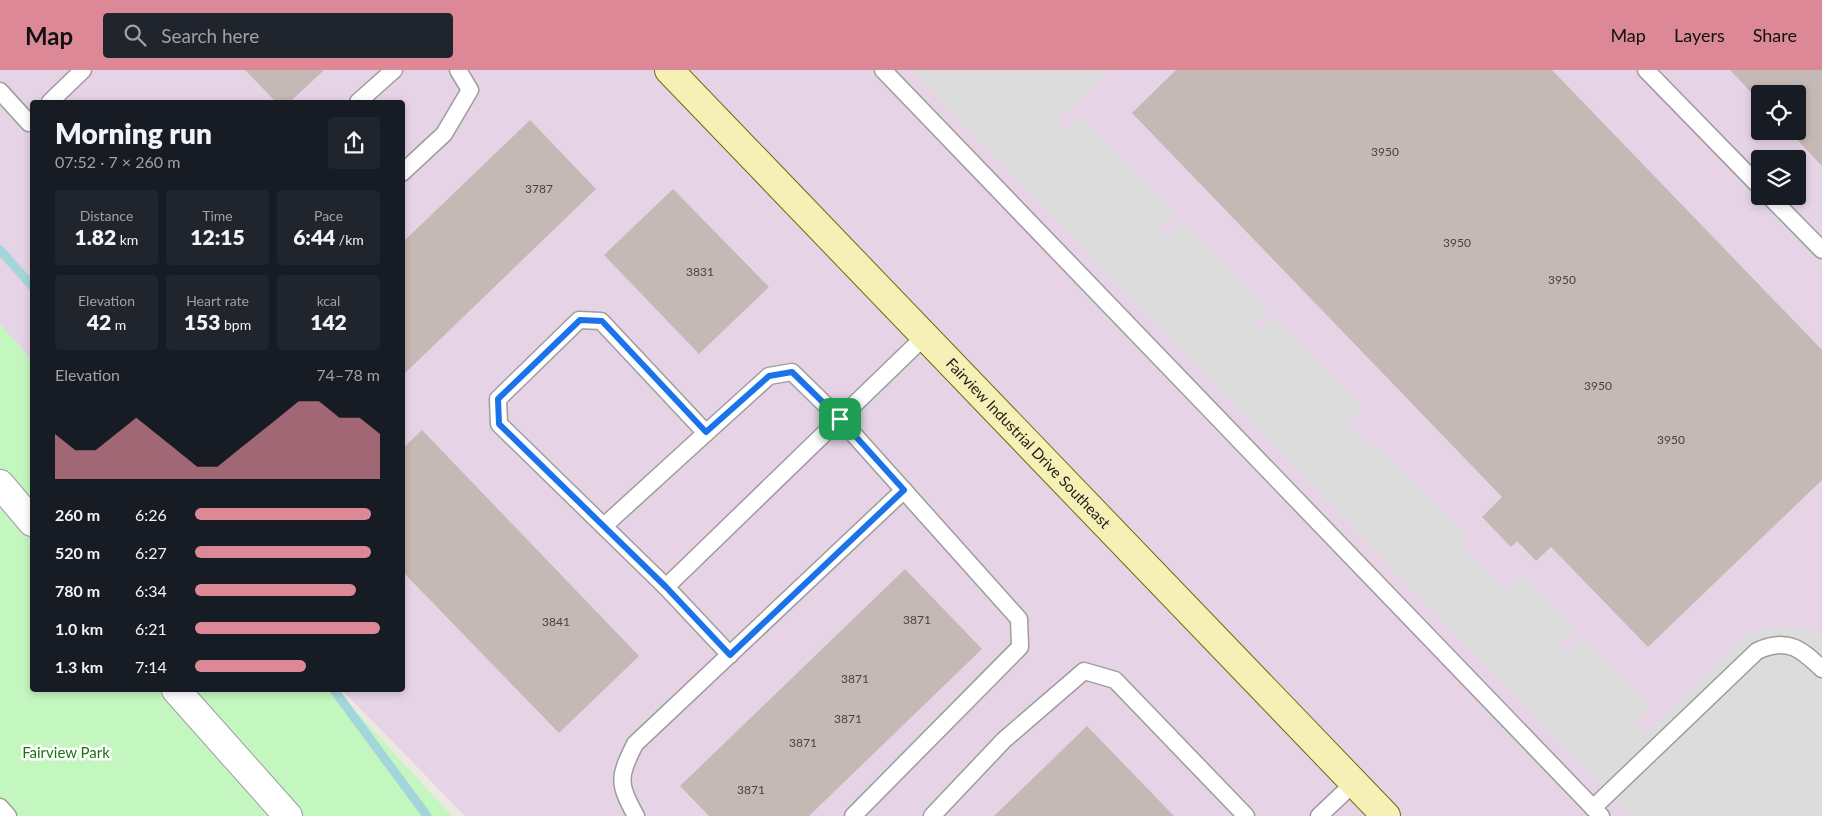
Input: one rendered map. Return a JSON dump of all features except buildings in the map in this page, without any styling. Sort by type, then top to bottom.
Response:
[{"type":"main road","name":"Fairview Industrial Drive Southeast","points":[[669,70],[1386,816]]},
{"type":"street","points":[[0,484],[30,520]]},
{"type":"street","points":[[178,692],[288,816]]},
{"type":"lane","points":[[52,100],[83,70]]},
{"type":"lane","points":[[360,100],[394,70]]},
{"type":"lane","points":[[405,170],[444,134],[470,90],[458,70]]},
{"type":"lane","points":[[883,70],[1597,812],[1757,651],[1777,645],[1794,647],[1804,652],[1822,669]]},
{"type":"lane","points":[[1646,70],[1751,178]]},
{"type":"lane","points":[[0,91],[30,122]]},
{"type":"lane","points":[[1778,205],[1822,250]]},
{"type":"lane","points":[[706,432],[602,321],[580,320],[498,399],[499,424],[666,587],[730,655]]},
{"type":"lane","points":[[666,587],[925,336]]},
{"type":"lane","points":[[604,526],[769,376],[792,372],[840,419],[1019,618],[1020,648],[853,816]]},
{"type":"lane","points":[[636,816],[623,793],[622,769],[635,744],[904,490]]},
{"type":"lane","points":[[932,816],[1004,740],[1084,671],[1115,680],[1246,816]]},
{"type":"lane","points":[[1319,816],[1354,783]]},
{"type":"lane","points":[[0,807],[8,816]]},
{"type":"shaded area","points":[[0,70],[1822,70],[1822,816],[465,816],[344,692],[405,692],[405,100],[30,100],[30,368],[0,336]]},
{"type":"shaded area","points":[[911,70],[1107,70],[1059,118],[1060,128],[1066,129],[1081,116],[1175,213],[1160,227],[1164,234],[1170,235],[1183,222],[1269,310],[1255,323],[1256,330],[1261,330],[1275,317],[1363,409],[1347,425],[1365,443],[1381,447],[1466,535],[1465,543],[1469,552],[1506,590],[1523,575],[1575,629],[1561,642],[1562,649],[1570,651],[1584,638],[1652,708],[1637,723],[1637,727],[1642,731],[1646,732],[1651,729],[1747,635],[1774,627],[1786,626],[1809,630],[1822,636],[1822,816],[1631,816]]},
{"type":"green space","name":"Fairview Park","points":[[0,324],[30,358],[30,692],[338,692],[452,816],[0,816]]},
{"type":"waterway","points":[[0,250],[30,284]]},
{"type":"waterway","points":[[335,692],[427,816]]},
{"type":"route","points":[[580,320],[602,321],[706,432],[769,376],[792,372],[840,419],[904,490],[730,655],[666,587],[499,424],[498,399],[580,320]]}]
